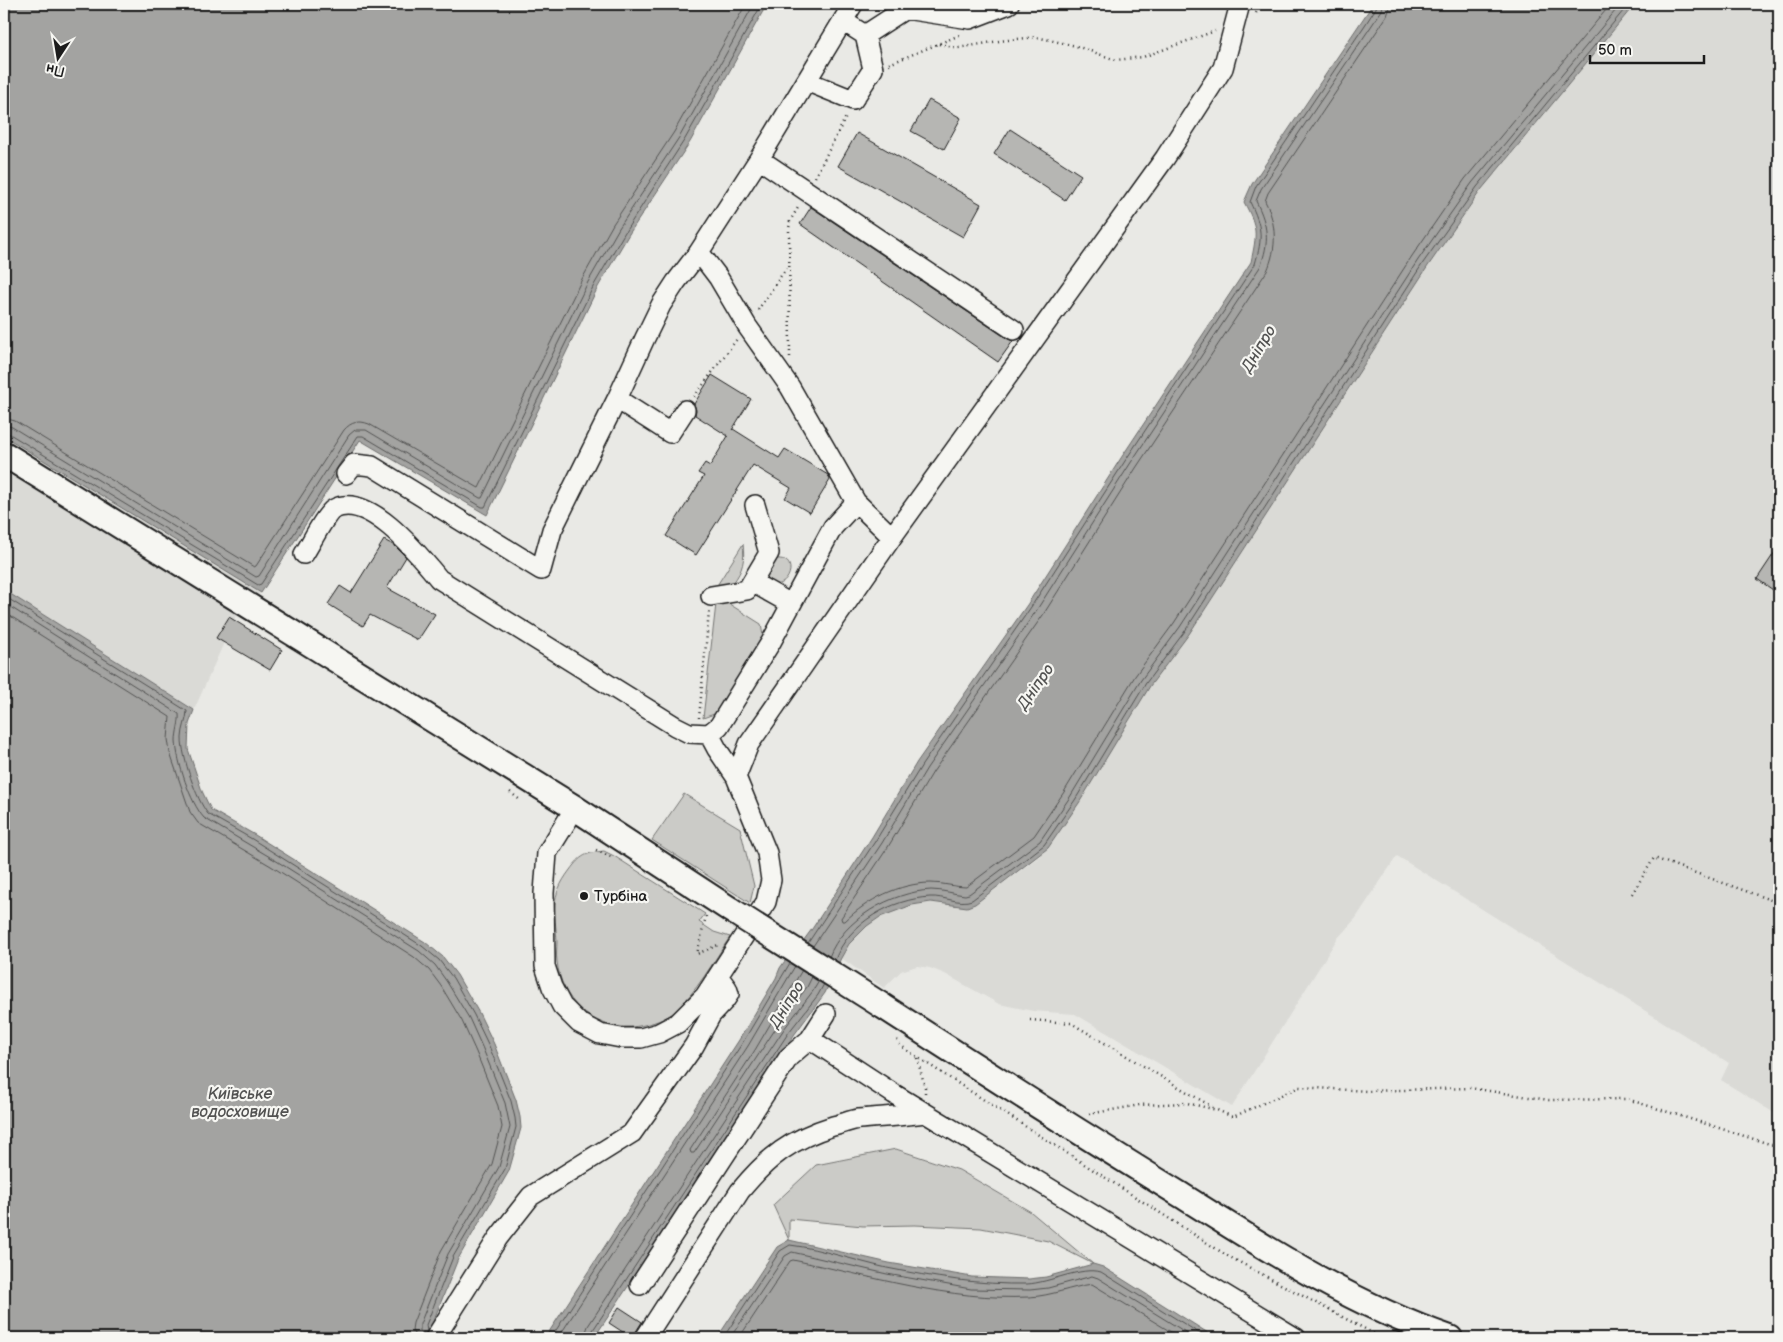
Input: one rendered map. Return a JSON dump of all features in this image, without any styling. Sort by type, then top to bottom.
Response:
[{"type":"main road","points":[[4,454],[575,808],[731,910],[1248,1237],[1378,1310],[1420,1328],[1450,1338]]},
{"type":"street","points":[[346,474],[354,464],[372,466],[541,570],[552,530],[661,305],[699,252],[759,159],[853,4]]},
{"type":"street","points":[[865,35],[907,6],[970,19],[1009,4]]},
{"type":"street","points":[[736,777],[749,744],[892,537],[1165,158],[1223,68],[1225,30],[1240,4]]},
{"type":"street","points":[[806,81],[854,100],[873,69],[865,35],[843,21]]},
{"type":"street","points":[[759,159],[1014,330]]},
{"type":"street","points":[[699,252],[718,276],[747,326],[790,387],[856,502],[892,537]]},
{"type":"street","points":[[616,399],[670,433],[685,410]]},
{"type":"street","points":[[304,554],[327,515],[333,509],[341,506],[351,506],[362,509],[391,526],[413,547],[439,580],[675,726],[689,733],[709,734],[719,726],[771,642],[833,527],[856,502]]},
{"type":"street","points":[[710,596],[747,590],[769,553],[755,505]]},
{"type":"street","points":[[752,582],[791,604]]},
{"type":"street","points":[[575,808],[547,854],[544,893],[545,966],[552,987],[562,1006],[579,1023],[600,1034],[621,1038],[641,1038],[659,1033],[678,1023],[705,996],[766,902],[771,880],[767,853],[736,777],[709,734]]},
{"type":"street","points":[[435,1338],[498,1238],[531,1196],[632,1133],[694,1046],[711,1015],[726,1000],[729,994],[727,988],[718,976]]},
{"type":"street","points":[[640,1286],[789,1057],[810,1039],[826,1014]]},
{"type":"street","points":[[810,1039],[925,1113],[1296,1338]]},
{"type":"street","points":[[645,1338],[740,1191],[775,1153],[821,1130],[857,1119],[925,1113]]},
{"type":"path","points":[[939,44],[958,48],[1036,37],[1076,46],[1116,60],[1143,56],[1225,30]]},
{"type":"path","points":[[873,69],[966,32]]},
{"type":"path","points":[[790,387],[788,229],[790,221],[854,100]]},
{"type":"path","points":[[709,734],[698,717],[710,596]]},
{"type":"path","points":[[1632,894],[1654,858],[1779,903]]},
{"type":"path","points":[[706,916],[697,954],[723,943]]},
{"type":"path","points":[[1030,1020],[1071,1023],[1217,1110],[1233,1117],[1299,1087],[1366,1091],[1470,1088],[1549,1100],[1627,1099],[1779,1147]]},
{"type":"path","points":[[900,1045],[1226,1255],[1382,1338]]},
{"type":"path","points":[[917,1057],[925,1087],[925,1113]]},
{"type":"path","points":[[1064,1122],[1096,1112],[1140,1105],[1187,1103],[1217,1110]]},
{"type":"shaded area","points":[[1635,4],[1779,4],[1779,1116],[1721,1080],[1729,1063],[1397,856],[1356,918],[1337,939],[1232,1107],[1075,1014],[1033,1011],[999,1004],[945,974],[930,968],[917,966],[901,971],[884,988],[841,958],[849,944],[867,926],[880,917],[912,905],[931,902],[960,906],[975,904],[1040,856],[1150,686],[1189,634],[1428,266],[1481,190]]},
{"type":"shaded area","points":[[4,436],[261,593],[242,602],[194,710],[4,590]]},
{"type":"shaded area","points":[[743,544],[744,555],[741,569],[733,583],[716,587]]},
{"type":"shaded area","points":[[775,559],[784,560],[789,564],[790,570],[784,582],[779,584],[772,583],[766,576]]},
{"type":"shaded area","points":[[726,602],[761,624],[763,636],[717,713],[703,718],[716,604]]},
{"type":"shaded area","points":[[684,794],[740,828],[754,886],[750,903],[652,840]]},
{"type":"shaded area","points":[[604,851],[705,914],[699,922],[714,932],[730,937],[690,996],[673,1013],[659,1021],[631,1027],[603,1023],[580,1009],[572,1000],[560,975],[557,958],[556,897],[563,880],[577,861],[588,854]]},
{"type":"shaded area","points":[[896,1149],[959,1170],[1031,1212],[1093,1264],[1048,1241],[981,1228],[915,1225],[863,1226],[789,1219],[789,1240],[773,1205],[816,1165]]},
{"type":"water","points":[[4,4],[767,4],[690,142],[629,234],[598,287],[487,515],[360,440],[261,593],[4,436]]},
{"type":"water","name":"Дніпро","points":[[1373,4],[1635,4],[1481,190],[1428,266],[1189,634],[1150,686],[1079,803],[1048,848],[975,904],[967,907],[931,902],[912,905],[880,917],[867,926],[849,944],[825,993],[794,1035],[594,1338],[545,1338],[739,1040],[780,968],[812,929],[872,837],[917,762],[1027,605],[1121,458],[1251,262],[1255,231],[1252,218],[1244,202],[1252,184]]},
{"type":"water","name":"Київське водосховище","points":[[4,590],[194,710],[189,724],[188,749],[202,791],[211,810],[255,835],[425,942],[443,957],[457,975],[494,1044],[516,1100],[521,1128],[509,1171],[458,1259],[431,1327],[447,1338],[4,1338]]},
{"type":"water","points":[[789,1240],[889,1263],[972,1277],[1029,1279],[1046,1277],[1093,1264],[1103,1267],[1216,1338],[717,1338],[777,1247]]},
{"type":"building","points":[[929,100],[961,118],[944,149],[911,131]]},
{"type":"building","points":[[1010,129],[1081,175],[1065,200],[994,154]]},
{"type":"building","points":[[857,133],[981,204],[963,237],[838,166]]},
{"type":"building","points":[[811,207],[1013,341],[998,362],[800,224]]},
{"type":"building","points":[[712,375],[751,399],[732,430],[779,458],[785,449],[828,475],[830,480],[810,513],[785,498],[791,488],[753,465],[696,555],[666,536],[704,476],[698,473],[705,463],[710,466],[728,436],[695,415],[694,404]]},
{"type":"building","points":[[384,540],[395,546],[406,557],[387,588],[435,614],[418,640],[370,615],[363,626],[328,604],[340,586],[351,593]]},
{"type":"building","points":[[1779,546],[1779,594],[1757,579]]},
{"type":"building","points":[[229,617],[282,650],[270,670],[216,638]]},
{"type":"building","points":[[619,1307],[642,1322],[632,1338],[609,1323]]},
{"type":"place","name":"Турбіна","points":[[584,896]]}]
